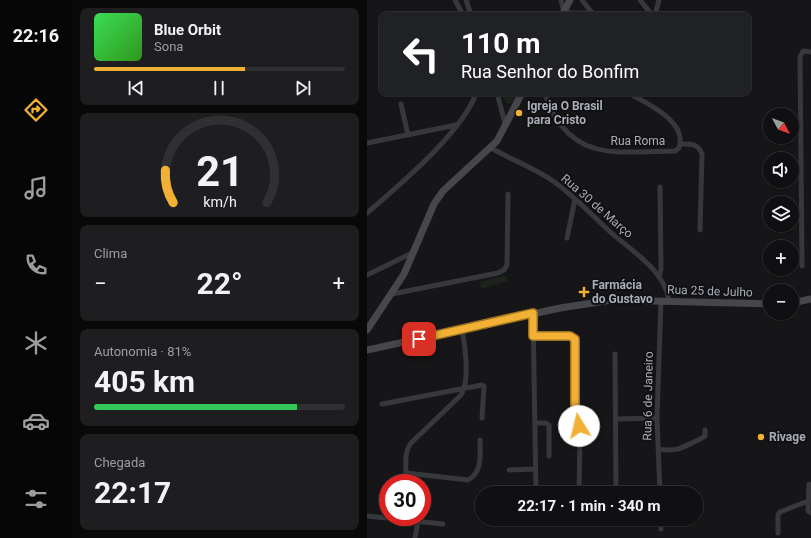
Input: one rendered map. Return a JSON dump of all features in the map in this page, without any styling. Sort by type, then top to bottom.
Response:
[{"type":"main road","points":[[564,12],[570,0]]},
{"type":"main road","points":[[367,330],[392,294],[415,252],[427,218],[443,191],[491,148],[501,134],[505,123],[520,96]]},
{"type":"main road","points":[[799,302],[811,299]]},
{"type":"main road","name":"Rua 25 de Julho","points":[[367,350],[533,313],[612,300],[669,300],[763,304]]},
{"type":"street","points":[[455,0],[461,12]]},
{"type":"street","points":[[466,0],[470,12]]},
{"type":"street","points":[[561,0],[563,12]]},
{"type":"street","points":[[582,0],[591,12]]},
{"type":"street","points":[[640,0],[650,12]]},
{"type":"street","points":[[656,12],[659,0]]},
{"type":"street","points":[[802,266],[799,56],[803,51],[811,52]]},
{"type":"street","points":[[367,213],[423,163],[469,110],[475,96]]},
{"type":"street","points":[[498,96],[505,123]]},
{"type":"street","name":"Rua Roma","points":[[546,96],[549,109],[557,122],[583,143],[594,148],[607,151],[675,151],[679,148],[679,134],[675,124],[663,114],[634,96]]},
{"type":"street","points":[[401,104],[408,135]]},
{"type":"street","points":[[367,143],[456,126]]},
{"type":"street","points":[[680,144],[695,145],[702,154],[701,230]]},
{"type":"street","name":"Rua 30 de Março","points":[[491,148],[512,160],[536,170],[575,199],[647,263],[659,277],[668,294],[669,300]]},
{"type":"street","points":[[659,277],[661,269],[660,187]]},
{"type":"street","points":[[392,294],[449,284],[498,273],[504,270],[507,265],[507,194]]},
{"type":"street","points":[[567,238],[575,199]]},
{"type":"street","points":[[367,275],[415,252]]},
{"type":"street","name":"Rua 6 de Janeiro","points":[[660,486],[657,418],[661,300]]},
{"type":"street","points":[[533,313],[536,486]]},
{"type":"street","points":[[462,329],[465,347],[465,388],[461,395],[409,444],[406,450],[406,473],[468,480],[473,478],[479,470],[480,440]]},
{"type":"street","points":[[533,336],[570,336],[575,339],[575,405],[580,436],[579,486]]},
{"type":"street","points":[[615,354],[617,420],[616,486]]},
{"type":"street","points":[[383,404],[479,384],[484,386],[482,418]]},
{"type":"street","points":[[617,420],[657,418]]},
{"type":"street","points":[[535,424],[546,423],[549,425],[549,456]]},
{"type":"street","points":[[658,450],[679,449],[685,445],[702,440],[705,436],[705,430]]},
{"type":"street","points":[[509,470],[535,469]]},
{"type":"street","points":[[809,484],[808,511],[811,514]]},
{"type":"street","points":[[778,533],[778,515],[780,512],[808,501]]},
{"type":"street","points":[[367,516],[379,517]]},
{"type":"street","points":[[431,523],[443,524]]},
{"type":"street","points":[[415,538],[417,526]]},
{"type":"shaded area","points":[[502,96],[517,96],[514,102],[509,104],[505,102]]},
{"type":"shaded area","points":[[506,276],[508,281],[481,289],[480,282]]},
{"type":"place","name":"Igreja O Brasil para Cristo","points":[[519,113]]},
{"type":"place","name":"Farmácia do Gustavo","points":[[584,292]]},
{"type":"place","name":"Rivage","points":[[761,437]]},
{"type":"route","points":[[419,339],[533,313],[533,336],[570,336],[575,339],[577,344],[575,405],[579,426]]}]
